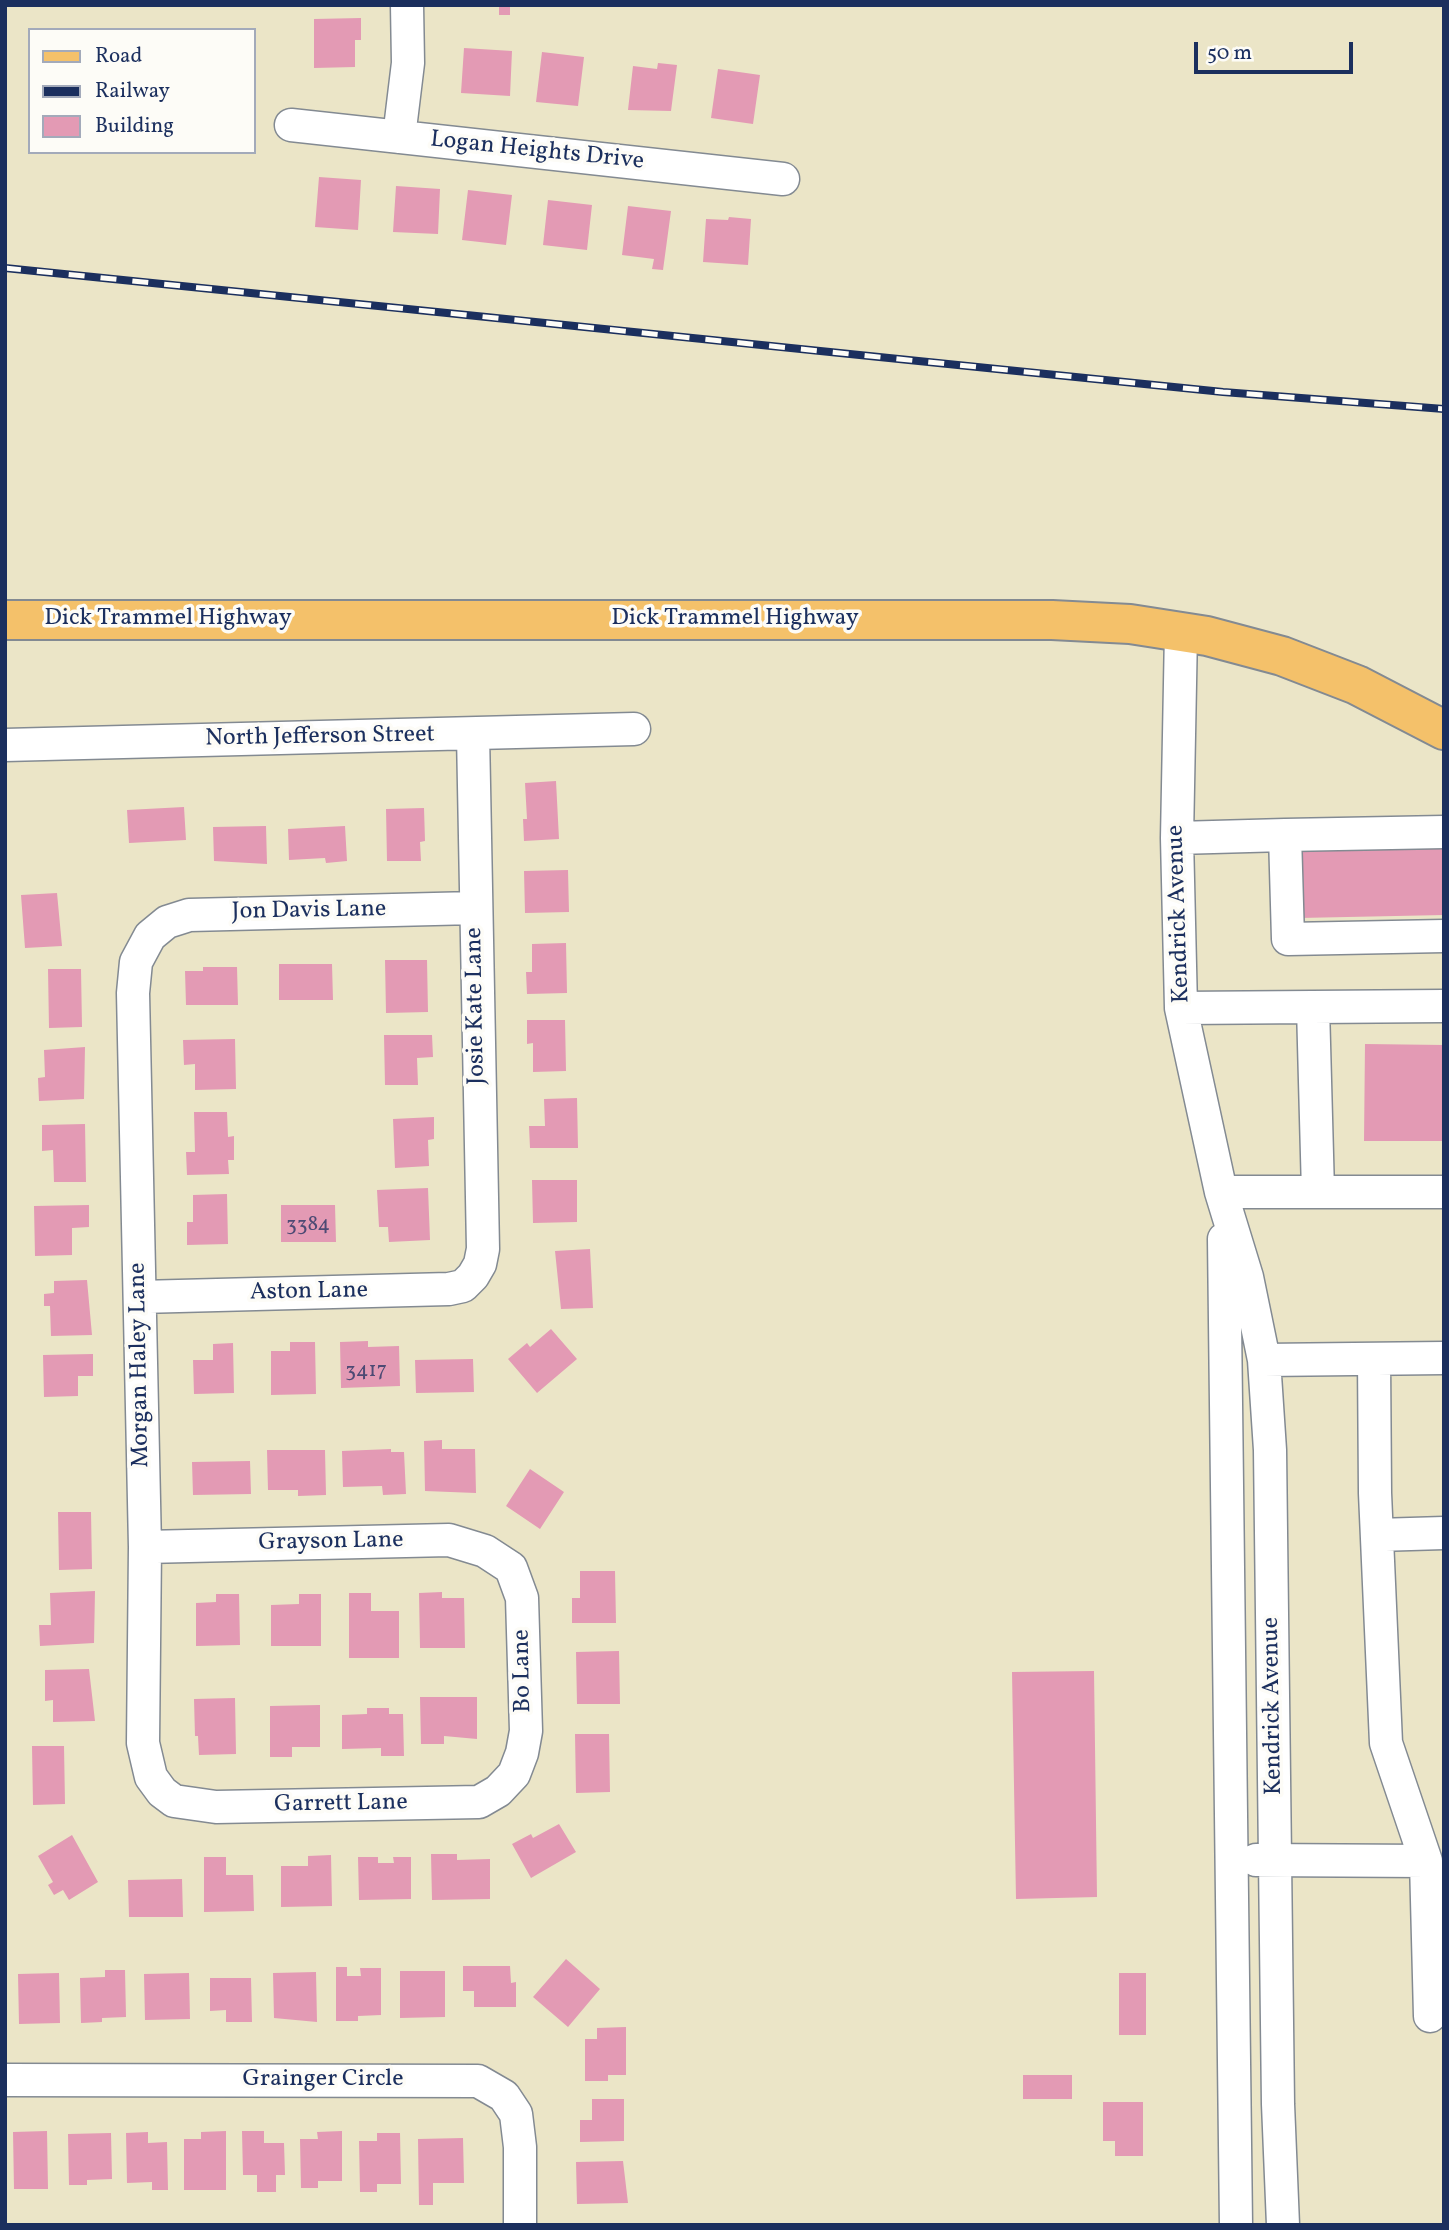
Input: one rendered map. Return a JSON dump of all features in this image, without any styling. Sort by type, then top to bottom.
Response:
[{"type":"main road","name":"Dick Trammel Highway","points":[[5,620],[1052,620],[1130,624],[1181,632],[1282,656],[1357,685],[1444,730]]},
{"type":"street","points":[[399,137],[408,63],[407,5]]},
{"type":"street","name":"Logan Heights Drive","points":[[291,125],[783,179]]},
{"type":"street","name":"Kendrick Avenue","points":[[1181,632],[1177,838],[1181,1008],[1221,1192],[1247,1277],[1264,1360],[1270,1463],[1278,2104],[1283,2225]]},
{"type":"street","name":"North Jefferson Street","points":[[5,744],[634,729]]},
{"type":"street","name":"Josie Kate Lane","points":[[473,734],[482,1249],[480,1264],[473,1276]]},
{"type":"street","points":[[1177,838],[1444,832]]},
{"type":"street","points":[[1285,835],[1288,939],[1444,936]]},
{"type":"street","name":"Jon Davis Lane","points":[[150,936],[167,922],[189,915],[474,908]]},
{"type":"street","name":"Morgan Haley Lane","points":[[150,936],[136,961],[133,993],[145,1547],[143,1743],[151,1777],[162,1792]]},
{"type":"street","points":[[1181,1008],[1444,1006]]},
{"type":"street","points":[[1313,1007],[1318,1192]]},
{"type":"street","points":[[1221,1192],[1444,1192]]},
{"type":"street","name":"Kendrick Avenue","points":[[1221,1192],[1226,1279],[1236,2225]]},
{"type":"street","name":"Aston Lane","points":[[140,1297],[449,1289],[463,1286],[473,1276]]},
{"type":"street","points":[[1264,1360],[1444,1358]]},
{"type":"street","points":[[1374,1359],[1385,1743],[1426,1861],[1430,2015]]},
{"type":"street","points":[[1377,1535],[1444,1533]]},
{"type":"street","name":"Grayson Lane","points":[[145,1547],[449,1540],[485,1551],[511,1569]]},
{"type":"street","name":"Bo Lane","points":[[511,1569],[522,1598],[526,1731],[514,1774]]},
{"type":"street","name":"Garrett Lane","points":[[162,1792],[174,1801],[216,1807],[479,1802],[498,1791],[514,1774]]},
{"type":"street","points":[[1233,1860],[1426,1861]]},
{"type":"street","name":"Grainger Circle","points":[[5,2080],[478,2081],[504,2096],[516,2114],[520,2147],[520,2225]]},
{"type":"building","points":[[499,5],[510,5],[510,15],[499,15]]},
{"type":"building","points":[[361,18],[361,40],[355,40],[355,67],[314,68],[314,19]]},
{"type":"building","points":[[464,48],[512,51],[510,96],[461,93]]},
{"type":"building","points":[[542,52],[584,57],[578,106],[536,102]]},
{"type":"building","points":[[658,63],[677,65],[671,111],[628,110],[633,66],[657,69]]},
{"type":"building","points":[[718,69],[760,75],[753,124],[711,118]]},
{"type":"building","points":[[319,177],[361,180],[358,230],[315,227]]},
{"type":"building","points":[[396,186],[440,189],[438,234],[393,232]]},
{"type":"building","points":[[468,190],[512,195],[506,245],[462,240]]},
{"type":"building","points":[[548,200],[592,205],[587,250],[543,245]]},
{"type":"building","points":[[628,206],[671,211],[663,270],[652,269],[654,259],[622,255]]},
{"type":"building","points":[[729,217],[751,219],[748,265],[703,262],[706,219],[728,220]]},
{"type":"building","points":[[556,781],[559,839],[524,841],[523,819],[527,819],[525,783]]},
{"type":"building","points":[[184,807],[186,840],[129,843],[127,810]]},
{"type":"building","points":[[424,808],[425,841],[420,842],[421,861],[387,861],[386,809]]},
{"type":"building","points":[[266,826],[267,864],[214,861],[213,827]]},
{"type":"building","points":[[345,826],[347,861],[326,863],[325,858],[289,860],[288,829]]},
{"type":"building","points":[[1444,846],[1444,915],[1299,918],[1298,849]]},
{"type":"building","points":[[568,870],[569,912],[525,913],[524,871]]},
{"type":"building","points":[[57,893],[62,946],[25,948],[21,895]]},
{"type":"building","points":[[566,943],[567,993],[527,994],[526,972],[532,972],[532,944]]},
{"type":"building","points":[[385,960],[427,960],[428,1012],[386,1013]]},
{"type":"building","points":[[279,964],[332,964],[333,1000],[279,1000]]},
{"type":"building","points":[[203,967],[237,967],[238,1005],[186,1005],[185,971],[203,971]]},
{"type":"building","points":[[48,969],[81,969],[82,1027],[49,1028]]},
{"type":"building","points":[[527,1020],[565,1020],[566,1071],[533,1072],[533,1043],[527,1044]]},
{"type":"building","points":[[384,1035],[432,1035],[433,1057],[417,1058],[418,1085],[385,1085]]},
{"type":"building","points":[[235,1039],[236,1089],[195,1090],[195,1064],[184,1065],[183,1040]]},
{"type":"building","points":[[1365,1044],[1444,1045],[1444,1141],[1364,1141]]},
{"type":"building","points":[[85,1047],[84,1099],[39,1101],[38,1078],[45,1077],[44,1050]]},
{"type":"building","points":[[577,1098],[578,1148],[530,1148],[529,1126],[545,1126],[544,1099]]},
{"type":"building","points":[[194,1112],[227,1112],[228,1137],[234,1136],[234,1160],[228,1160],[229,1174],[187,1175],[186,1152],[195,1152]]},
{"type":"building","points":[[434,1117],[434,1139],[428,1140],[429,1166],[395,1168],[393,1119]]},
{"type":"building","points":[[85,1124],[86,1182],[54,1182],[53,1150],[42,1151],[42,1125]]},
{"type":"building","points":[[532,1180],[577,1180],[577,1222],[533,1223]]},
{"type":"building","points":[[428,1188],[430,1240],[389,1242],[388,1227],[379,1227],[377,1190]]},
{"type":"building","points":[[227,1194],[228,1244],[187,1245],[187,1222],[193,1222],[193,1195]]},
{"type":"building","points":[[89,1205],[89,1227],[72,1228],[72,1255],[35,1256],[34,1206]]},
{"type":"building","points":[[281,1205],[335,1205],[336,1242],[281,1242]]},
{"type":"building","points":[[590,1249],[593,1308],[561,1309],[555,1251]]},
{"type":"building","points":[[87,1280],[92,1335],[51,1336],[50,1306],[44,1306],[44,1294],[54,1293],[54,1281]]},
{"type":"building","points":[[551,1329],[577,1359],[537,1393],[508,1359],[527,1343],[530,1347]]},
{"type":"building","points":[[368,1341],[368,1347],[399,1346],[400,1386],[341,1388],[340,1342]]},
{"type":"building","points":[[290,1342],[315,1342],[316,1394],[271,1395],[271,1351],[290,1351]]},
{"type":"building","points":[[233,1343],[234,1393],[194,1394],[193,1360],[213,1360],[213,1344]]},
{"type":"building","points":[[93,1354],[93,1376],[78,1376],[78,1396],[44,1397],[43,1355]]},
{"type":"building","points":[[473,1359],[474,1392],[416,1393],[415,1360]]},
{"type":"building","points":[[442,1440],[442,1449],[475,1449],[476,1493],[425,1491],[424,1441]]},
{"type":"building","points":[[391,1449],[391,1452],[404,1452],[406,1494],[383,1495],[382,1486],[343,1487],[342,1451]]},
{"type":"building","points":[[267,1450],[325,1450],[326,1495],[298,1496],[298,1490],[268,1490]]},
{"type":"building","points":[[250,1461],[251,1494],[193,1495],[192,1462]]},
{"type":"building","points":[[530,1469],[564,1492],[540,1529],[506,1506]]},
{"type":"building","points":[[58,1512],[91,1512],[92,1569],[59,1570]]},
{"type":"building","points":[[580,1571],[615,1571],[616,1623],[572,1623],[572,1598],[580,1598]]},
{"type":"building","points":[[95,1591],[94,1643],[40,1646],[39,1625],[51,1625],[50,1593]]},
{"type":"building","points":[[442,1592],[442,1598],[464,1598],[465,1648],[420,1648],[419,1593]]},
{"type":"building","points":[[349,1593],[371,1593],[371,1611],[399,1611],[399,1658],[349,1658]]},
{"type":"building","points":[[216,1594],[239,1594],[240,1645],[196,1646],[196,1603],[216,1602]]},
{"type":"building","points":[[299,1594],[321,1594],[321,1646],[271,1646],[271,1605],[299,1604]]},
{"type":"building","points":[[619,1651],[620,1704],[577,1704],[576,1652]]},
{"type":"building","points":[[89,1669],[95,1721],[53,1722],[53,1700],[45,1701],[45,1670]]},
{"type":"building","points":[[1094,1671],[1097,1897],[1016,1899],[1012,1672]]},
{"type":"building","points":[[420,1697],[477,1697],[477,1739],[444,1736],[444,1744],[421,1744]]},
{"type":"building","points":[[235,1698],[236,1754],[199,1755],[198,1736],[195,1736],[194,1699]]},
{"type":"building","points":[[320,1705],[320,1747],[292,1747],[292,1757],[270,1757],[270,1706]]},
{"type":"building","points":[[367,1708],[389,1708],[389,1714],[403,1714],[404,1756],[381,1756],[381,1748],[342,1749],[342,1715],[367,1714]]},
{"type":"building","points":[[575,1734],[609,1734],[610,1792],[576,1793]]},
{"type":"building","points":[[32,1746],[64,1746],[65,1804],[33,1805]]},
{"type":"building","points":[[559,1824],[576,1852],[531,1878],[512,1844],[531,1834],[533,1838]]},
{"type":"building","points":[[72,1835],[98,1882],[69,1900],[63,1890],[54,1895],[48,1885],[53,1882],[38,1856]]},
{"type":"building","points":[[431,1854],[457,1854],[457,1860],[490,1859],[490,1899],[432,1900]]},
{"type":"building","points":[[331,1855],[332,1906],[281,1907],[281,1866],[308,1866],[308,1856]]},
{"type":"building","points":[[204,1857],[226,1857],[226,1875],[253,1875],[254,1911],[204,1912]]},
{"type":"building","points":[[358,1857],[378,1857],[378,1863],[394,1863],[393,1857],[411,1857],[411,1899],[359,1900]]},
{"type":"building","points":[[182,1879],[183,1917],[129,1917],[128,1880]]},
{"type":"building","points":[[566,1959],[600,1989],[568,2027],[533,1997]]},
{"type":"building","points":[[463,1966],[510,1966],[511,1983],[516,1982],[516,2007],[474,2007],[474,1991],[463,1991]]},
{"type":"building","points":[[336,1967],[347,1967],[347,1976],[361,1976],[360,1968],[381,1968],[381,2015],[358,2016],[358,2021],[336,2021]]},
{"type":"building","points":[[105,1970],[125,1970],[126,2017],[102,2018],[102,2022],[81,2023],[80,1978],[105,1977]]},
{"type":"building","points":[[400,1971],[445,1971],[445,2017],[400,2018]]},
{"type":"building","points":[[316,1972],[317,2022],[274,2018],[273,1973]]},
{"type":"building","points":[[59,1973],[60,2023],[19,2024],[18,1974]]},
{"type":"building","points":[[189,1973],[190,2019],[145,2020],[144,1974]]},
{"type":"building","points":[[1119,1973],[1146,1973],[1146,2035],[1119,2035]]},
{"type":"building","points":[[210,1978],[251,1978],[252,2022],[226,2022],[226,2010],[210,2011]]},
{"type":"building","points":[[626,2027],[626,2075],[608,2075],[608,2081],[585,2081],[585,2039],[597,2039],[597,2028]]},
{"type":"building","points":[[1023,2075],[1072,2075],[1072,2099],[1023,2099]]},
{"type":"building","points":[[592,2099],[624,2099],[624,2141],[580,2142],[580,2120],[592,2120]]},
{"type":"building","points":[[1103,2102],[1143,2102],[1143,2156],[1115,2156],[1115,2141],[1103,2141]]},
{"type":"building","points":[[47,2131],[48,2189],[14,2189],[13,2132]]},
{"type":"building","points":[[226,2131],[226,2190],[184,2190],[184,2139],[201,2139],[201,2132]]},
{"type":"building","points":[[242,2131],[264,2131],[264,2143],[284,2143],[285,2175],[276,2175],[276,2192],[257,2192],[257,2175],[243,2175]]},
{"type":"building","points":[[342,2131],[342,2181],[318,2181],[318,2188],[301,2188],[300,2139],[318,2139],[317,2132]]},
{"type":"building","points":[[148,2132],[148,2143],[167,2142],[168,2190],[152,2190],[152,2182],[127,2183],[126,2133]]},
{"type":"building","points":[[111,2133],[112,2179],[87,2180],[87,2185],[69,2185],[68,2134]]},
{"type":"building","points":[[377,2133],[400,2133],[401,2184],[377,2184],[377,2192],[360,2192],[359,2141],[377,2141]]},
{"type":"building","points":[[463,2138],[464,2183],[433,2183],[433,2205],[419,2205],[418,2139]]},
{"type":"building","points":[[623,2161],[628,2203],[577,2204],[576,2162]]},
{"type":"railway","points":[[5,268],[1223,392],[1444,409]]}]
